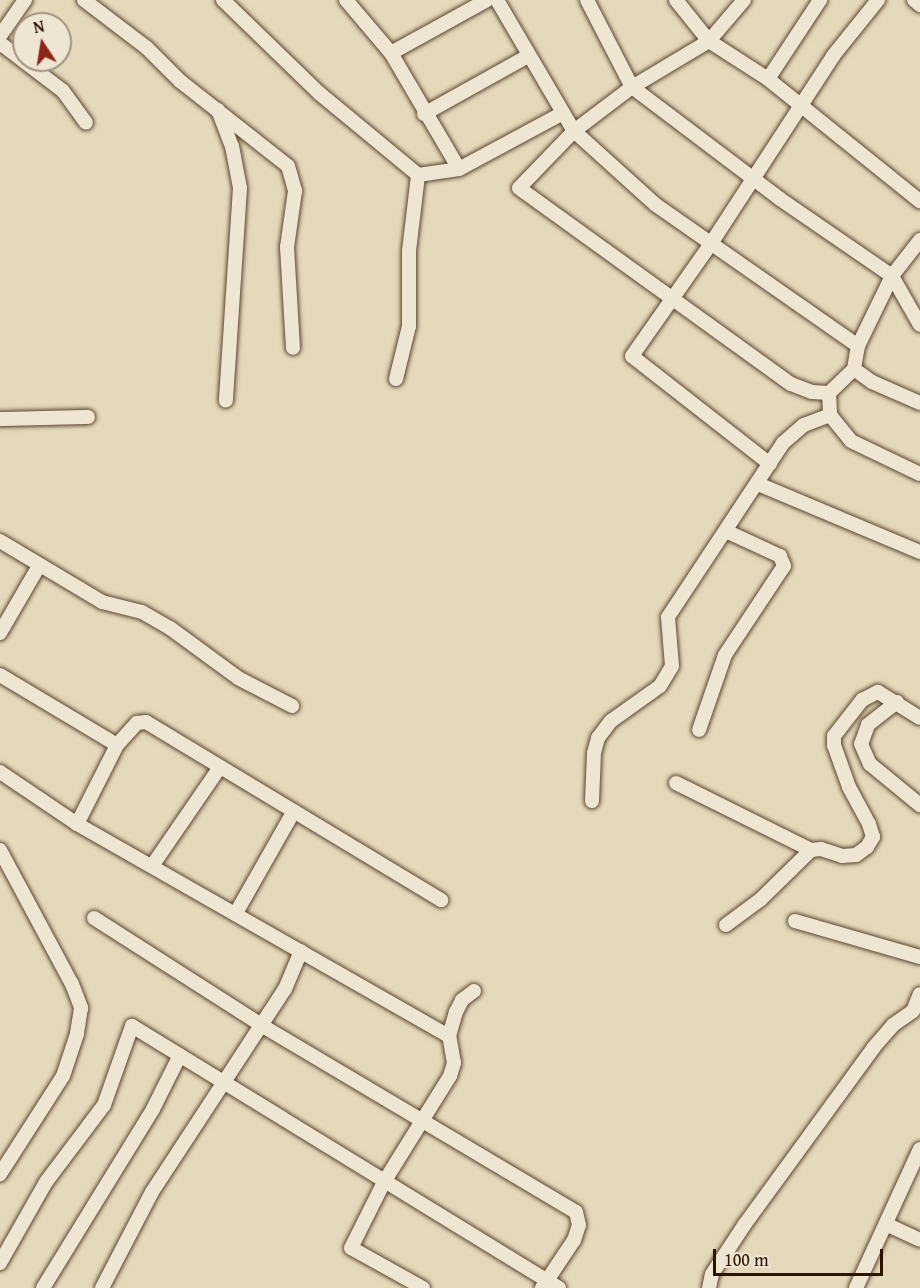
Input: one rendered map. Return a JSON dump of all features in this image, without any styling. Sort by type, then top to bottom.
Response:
[{"type":"street","points":[[0,36],[25,0]]},
{"type":"street","points":[[84,0],[147,48],[180,81],[284,161],[293,178],[287,247],[293,294],[293,348]]},
{"type":"street","points":[[223,0],[319,93],[418,175],[459,169],[561,114]]},
{"type":"street","points":[[391,53],[487,0]]},
{"type":"street","points":[[497,0],[561,114],[574,131],[656,205],[710,245],[858,346]]},
{"type":"street","points":[[587,0],[632,87],[754,179],[892,276],[920,325]]},
{"type":"street","points":[[676,0],[709,41],[768,79],[920,201]]},
{"type":"street","points":[[744,0],[709,41],[632,87],[574,131],[519,188],[791,384],[812,392],[829,393],[854,369],[858,346],[892,276],[920,240]]},
{"type":"street","points":[[768,79],[820,0]]},
{"type":"street","points":[[770,464],[632,358],[671,298],[710,245],[859,19],[878,0]]},
{"type":"street","points":[[914,0],[920,5]]},
{"type":"street","points":[[352,2],[391,53],[424,114],[459,169]]},
{"type":"street","points":[[0,43],[63,91],[86,123]]},
{"type":"street","points":[[424,114],[528,56]]},
{"type":"street","points":[[217,108],[232,146],[240,188],[226,401]]},
{"type":"street","points":[[396,379],[409,326],[409,251],[418,175]]},
{"type":"street","points":[[854,369],[872,382],[920,403]]},
{"type":"street","points":[[829,393],[830,415],[851,441],[920,474]]},
{"type":"street","points":[[592,801],[594,753],[598,738],[611,721],[665,680],[674,656],[667,631],[668,617],[770,464],[797,430],[830,415]]},
{"type":"street","points":[[0,419],[88,417]]},
{"type":"street","points":[[758,484],[920,552]]},
{"type":"street","points":[[699,730],[725,655],[784,566],[780,556],[726,531]]},
{"type":"street","points":[[0,541],[102,602],[142,612],[238,678],[292,706]]},
{"type":"street","points":[[0,633],[39,566]]},
{"type":"street","points":[[0,675],[117,745]]},
{"type":"street","points":[[676,783],[811,850],[856,855],[873,837],[839,763],[834,736],[862,700],[879,692],[920,718]]},
{"type":"street","points":[[897,702],[868,725],[861,744],[870,764],[920,805]]},
{"type":"street","points":[[77,824],[117,745],[138,723],[146,722],[441,900]]},
{"type":"street","points":[[153,866],[220,767]]},
{"type":"street","points":[[0,772],[77,824],[449,1036]]},
{"type":"street","points":[[236,913],[294,811]]},
{"type":"street","points":[[0,850],[72,984],[81,1008],[77,1035],[63,1077],[0,1174]]},
{"type":"street","points":[[726,925],[762,899],[811,850]]},
{"type":"street","points":[[94,918],[261,1025],[576,1212],[579,1225],[574,1240],[545,1283]]},
{"type":"street","points":[[795,921],[920,957]]},
{"type":"street","points":[[102,1288],[152,1192],[223,1080],[285,989],[301,951]]},
{"type":"street","points":[[423,1288],[351,1248],[384,1182],[420,1120],[450,1076],[454,1063],[449,1036],[462,1000],[474,991]]},
{"type":"street","points":[[709,1288],[712,1274],[745,1224],[874,1047],[893,1025],[917,1012],[920,994]]},
{"type":"street","points":[[0,1263],[46,1182],[104,1105],[132,1026],[223,1080],[545,1283],[559,1288]]},
{"type":"street","points":[[43,1288],[153,1109],[180,1055]]},
{"type":"street","points":[[856,1288],[888,1226],[920,1149]]},
{"type":"street","points":[[888,1226],[920,1240]]}]
